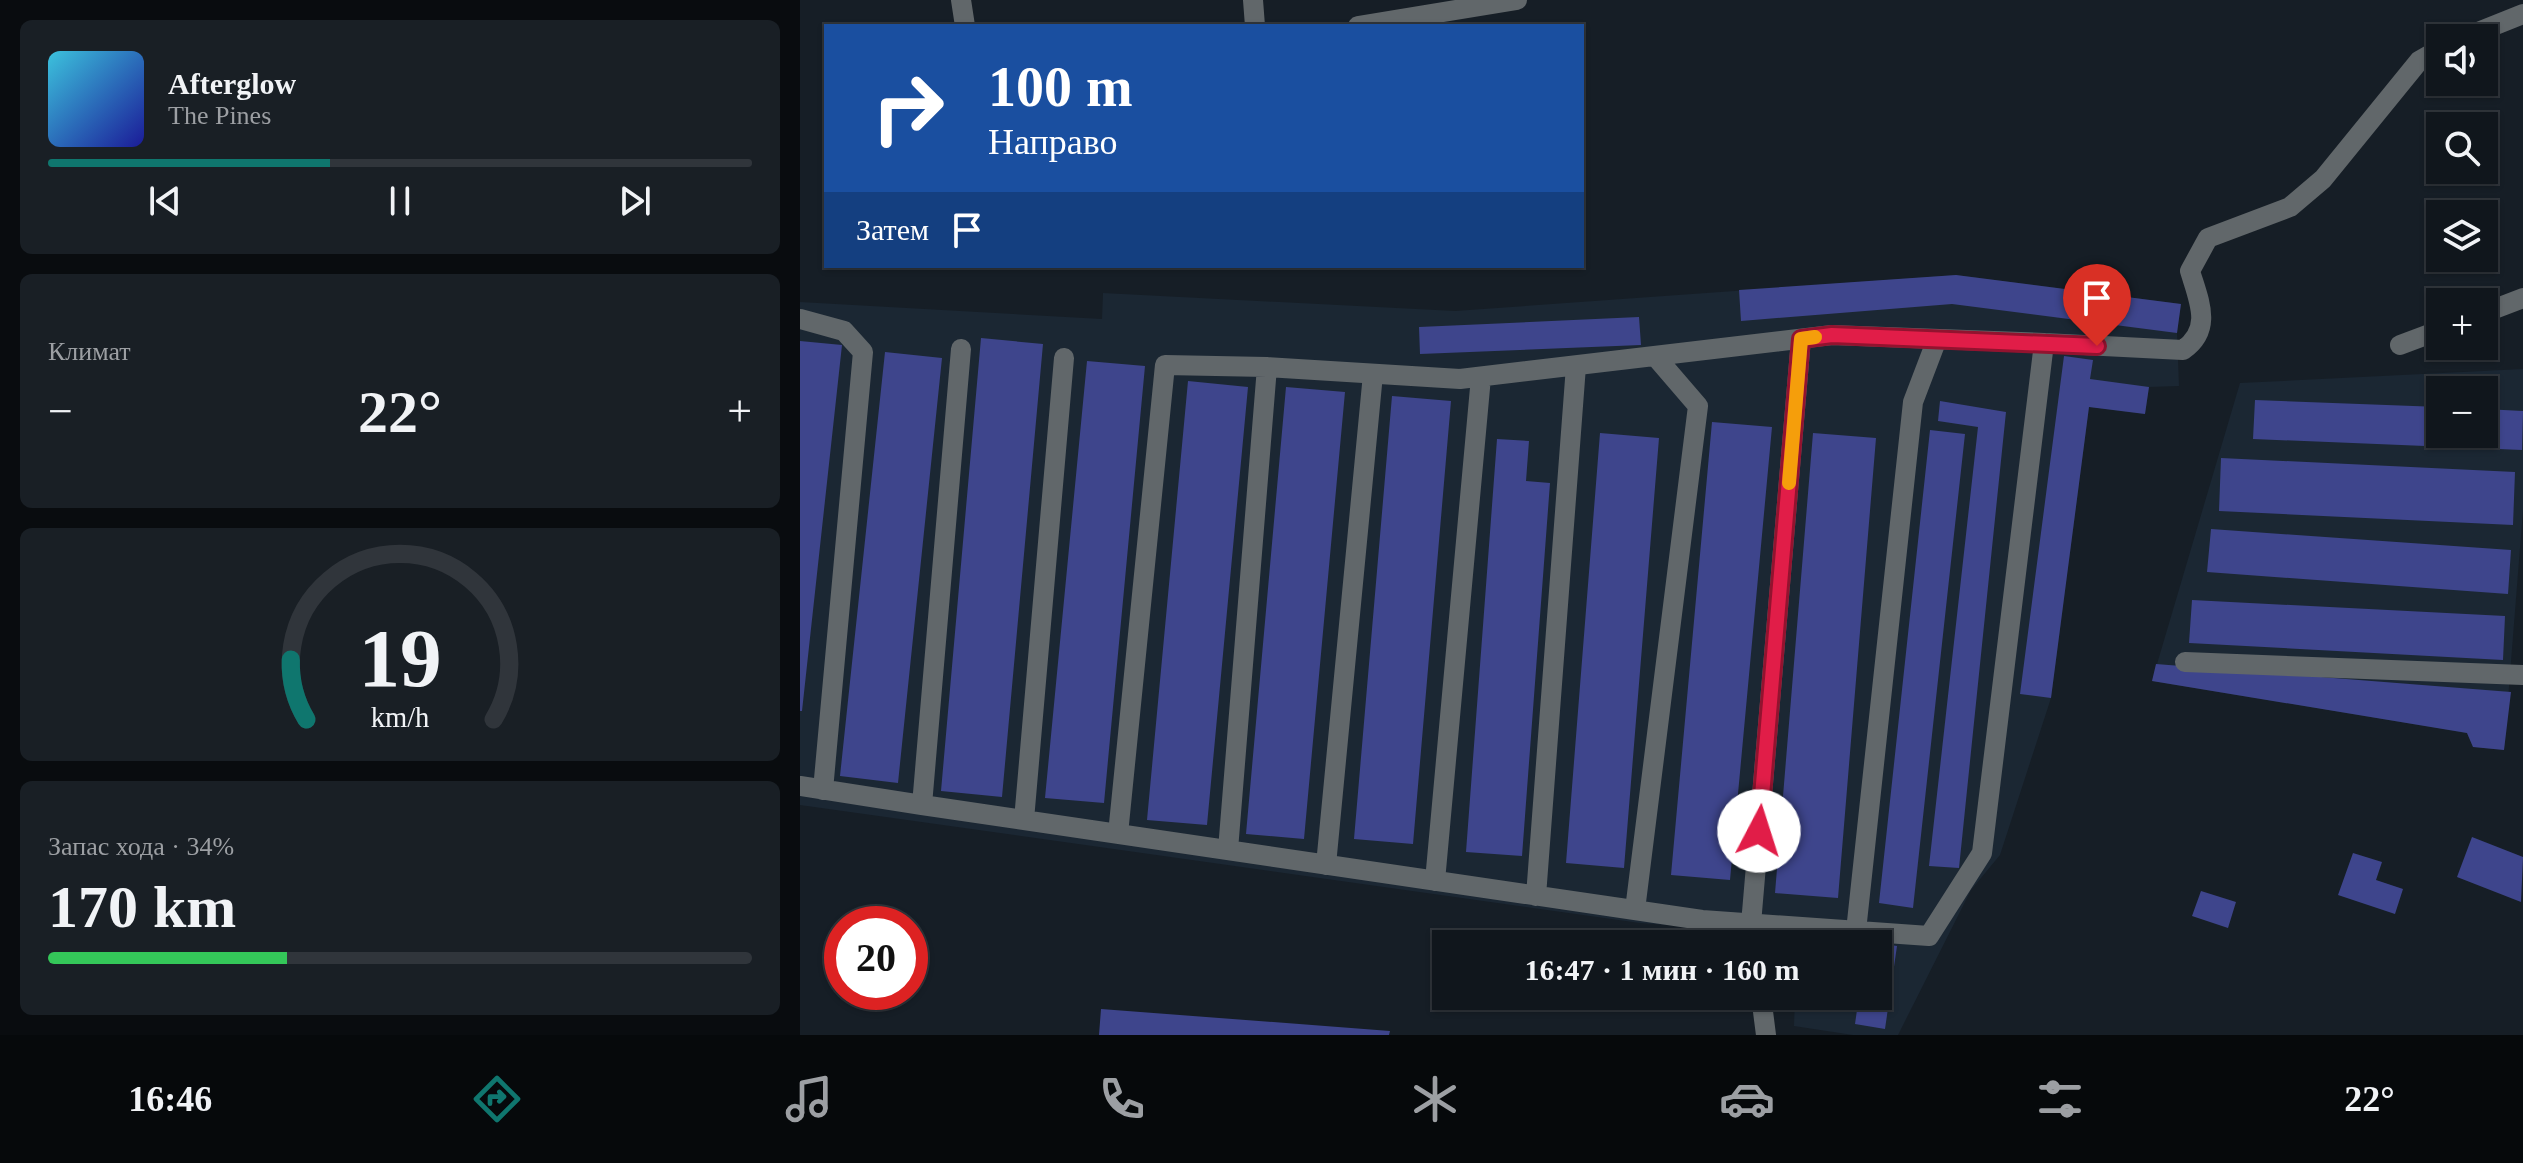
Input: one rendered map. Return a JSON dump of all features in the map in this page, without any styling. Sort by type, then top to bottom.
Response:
[{"type":"lane","points":[[961,0],[965,24]]},
{"type":"lane","points":[[1253,0],[1255,24]]},
{"type":"lane","points":[[1370,24],[1517,0]]},
{"type":"lane","points":[[2498,24],[2523,14]]},
{"type":"lane","points":[[1118,834],[1165,365],[1267,367],[1460,379],[1832,335],[2183,350],[2197,340],[2204,318],[2190,271],[2208,238],[2290,207],[2323,179],[2419,61],[2426,57]]},
{"type":"lane","points":[[2498,308],[2523,298]]},
{"type":"lane","points":[[800,319],[844,331],[863,352],[823,790]]},
{"type":"lane","points":[[2400,345],[2426,335]]},
{"type":"lane","points":[[1752,930],[1801,339]]},
{"type":"lane","points":[[1856,930],[1913,402],[1937,339]]},
{"type":"lane","points":[[1892,933],[1929,936],[1982,853],[2044,343]]},
{"type":"lane","points":[[922,805],[961,349]]},
{"type":"lane","points":[[1635,910],[1698,406],[1655,356]]},
{"type":"lane","points":[[1024,820],[1064,358]]},
{"type":"lane","points":[[1536,896],[1576,366]]},
{"type":"lane","points":[[1228,850],[1267,367]]},
{"type":"lane","points":[[1326,865],[1373,374]]},
{"type":"lane","points":[[1435,881],[1481,377]]},
{"type":"lane","points":[[2185,662],[2523,675]]},
{"type":"lane","points":[[800,786],[1635,910],[1732,930]]},
{"type":"lane","points":[[1763,1010],[1766,1035]]},
{"type":"shaded area","points":[[1956,275],[2181,304],[2177,333],[2179,386],[2149,387],[2145,414],[2089,407],[2051,698],[2000,855],[1971,890],[1898,1035],[1853,1035],[1794,1026],[1795,1010],[1892,1010],[1892,930],[1739,930],[1640,923],[800,805],[800,302],[1102,319],[1103,293],[1455,311]]},
{"type":"shaded area","points":[[2523,369],[2523,510],[2504,750],[2473,747],[2467,733],[2152,681],[2240,383]]},
{"type":"building","points":[[1956,275],[2181,304],[2177,333],[1952,304],[1741,321],[1739,290]]},
{"type":"building","points":[[1639,317],[1641,345],[1420,354],[1419,327]]},
{"type":"building","points":[[981,338],[1043,344],[1002,797],[941,791]]},
{"type":"building","points":[[800,341],[842,345],[802,711],[800,711]]},
{"type":"building","points":[[885,352],[942,358],[898,783],[840,776]]},
{"type":"building","points":[[2064,356],[2093,360],[2090,379],[2149,387],[2145,414],[2089,407],[2051,698],[2020,694]]},
{"type":"building","points":[[1087,361],[1145,366],[1104,803],[1045,798]]},
{"type":"building","points":[[1188,381],[1248,387],[1207,825],[1147,820]]},
{"type":"building","points":[[1286,387],[1345,392],[1304,839],[1246,834]]},
{"type":"building","points":[[1392,396],[1451,401],[1413,844],[1354,839]]},
{"type":"building","points":[[2255,400],[2426,406],[2426,446],[2253,439]]},
{"type":"building","points":[[1940,401],[2006,412],[1959,868],[1929,866],[1978,427],[1938,421]]},
{"type":"building","points":[[2498,410],[2523,411],[2522,450],[2473,448],[2498,448]]},
{"type":"building","points":[[1712,422],[1772,427],[1730,880],[1671,875]]},
{"type":"building","points":[[1930,430],[1965,434],[1913,908],[1879,903]]},
{"type":"building","points":[[1600,433],[1659,438],[1624,868],[1566,863]]},
{"type":"building","points":[[1813,433],[1876,438],[1838,898],[1775,893]]},
{"type":"building","points":[[1497,439],[1529,441],[1526,481],[1550,483],[1522,856],[1466,852]]},
{"type":"building","points":[[2221,458],[2515,472],[2513,525],[2219,511]]},
{"type":"building","points":[[2211,529],[2511,550],[2508,594],[2207,572]]},
{"type":"building","points":[[2192,600],[2505,616],[2503,660],[2189,643]]},
{"type":"building","points":[[2156,664],[2511,692],[2504,750],[2473,747],[2467,733],[2152,681]]},
{"type":"building","points":[[2472,837],[2523,857],[2521,902],[2457,877]]},
{"type":"building","points":[[2353,853],[2382,862],[2376,880],[2403,889],[2395,914],[2338,895]]},
{"type":"building","points":[[2201,891],[2236,902],[2228,928],[2192,916]]},
{"type":"building","points":[[1892,945],[1897,946],[1892,981]]},
{"type":"building","points":[[1101,1009],[1390,1031],[1389,1035],[1099,1035]]},
{"type":"building","points":[[1857,1010],[1888,1010],[1885,1029],[1855,1024]]},
{"type":"slow traffic","points":[[1789,483],[1801,339],[1815,337]]},
{"type":"route","points":[[1759,831],[1801,339],[1832,335],[2097,346]]}]
